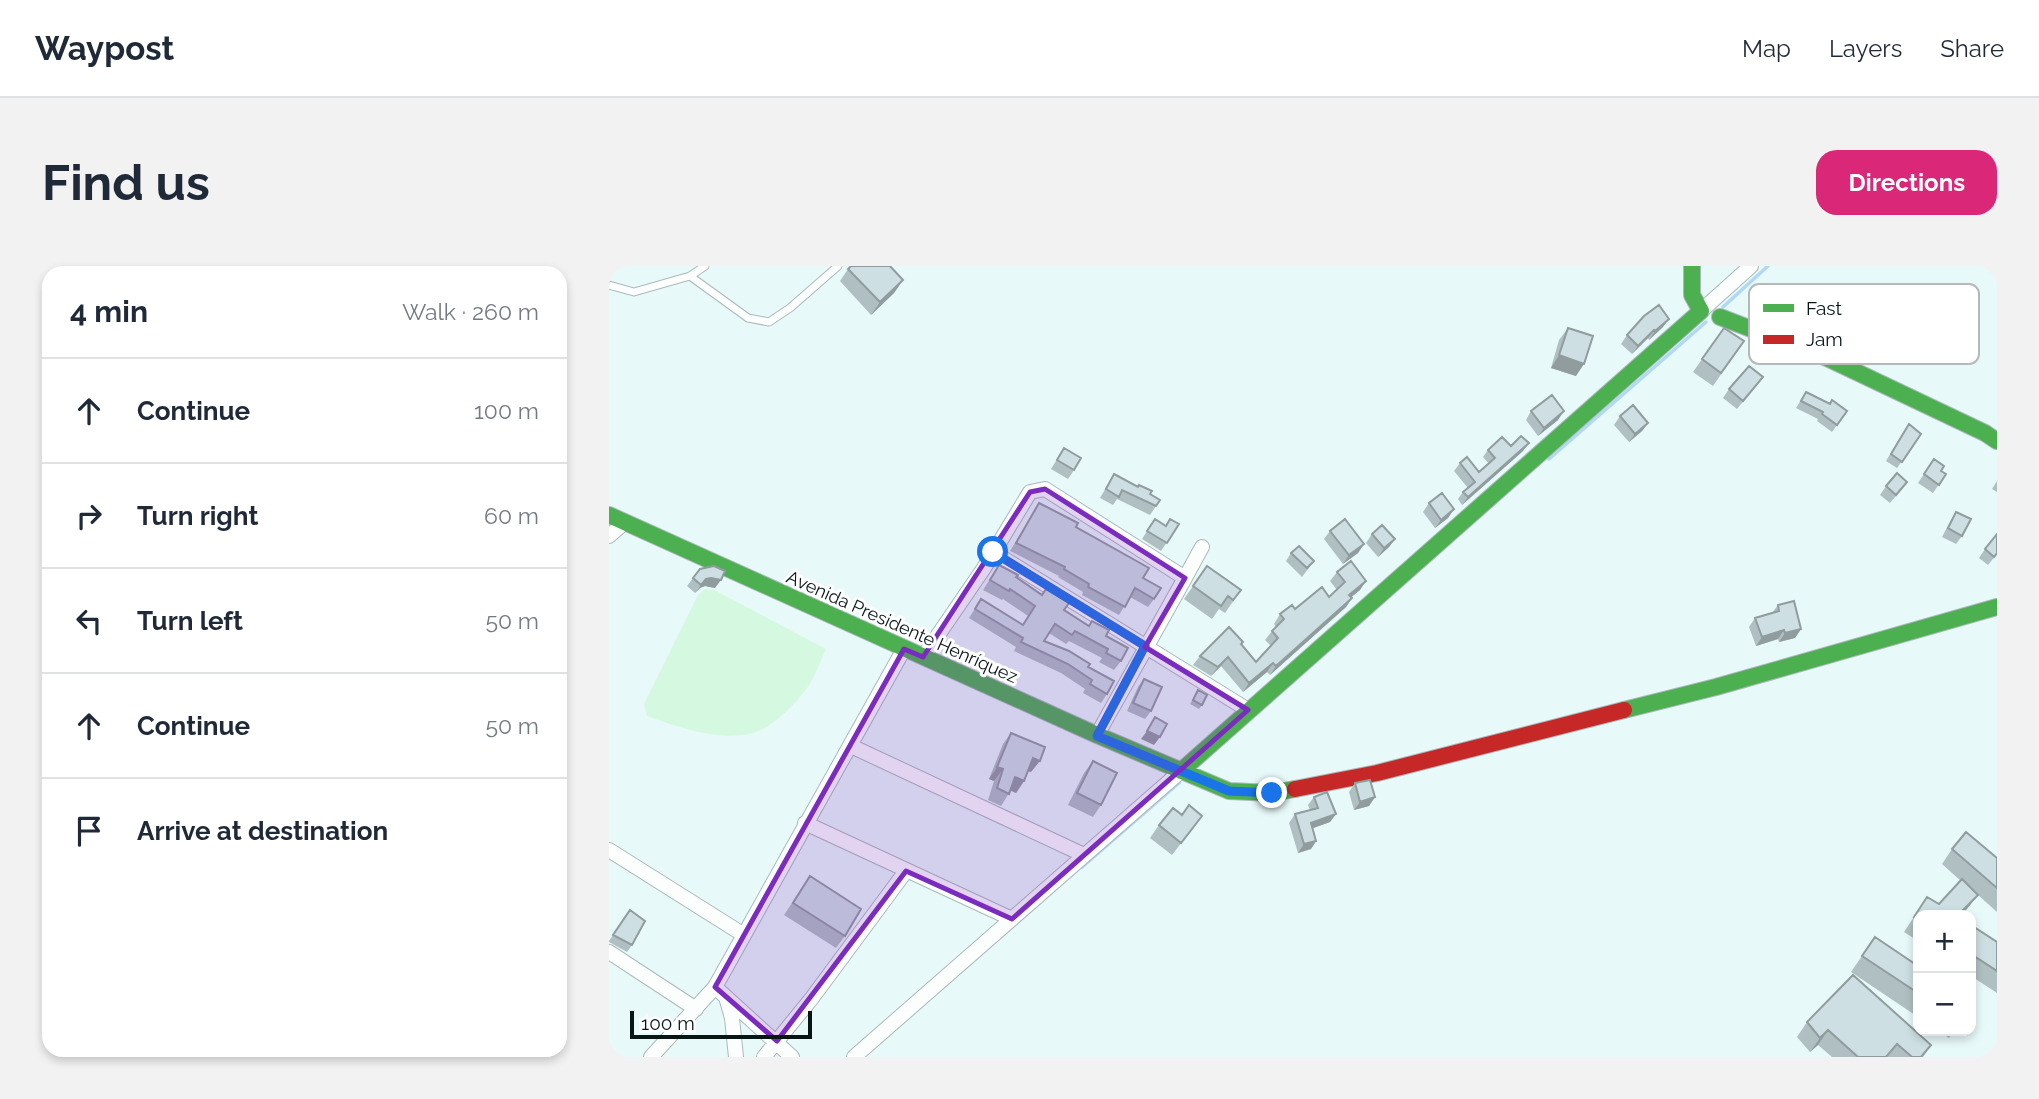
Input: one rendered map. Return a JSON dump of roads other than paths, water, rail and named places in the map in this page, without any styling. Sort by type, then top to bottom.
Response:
[{"type":"street","points":[[1692,266],[1692,295],[1701,311],[1749,328]]},
{"type":"street","points":[[854,1057],[1751,266]]},
{"type":"street","points":[[1841,364],[1997,441]]},
{"type":"street","points":[[923,657],[1030,492],[1045,489],[1185,578]]},
{"type":"street","name":"Avenida Presidente Henríquez","points":[[609,515],[1097,736],[1229,791],[1272,793],[1377,773],[1716,687],[1997,607]]},
{"type":"street","points":[[609,536],[624,523]]},
{"type":"street","points":[[1097,736],[1202,547]]},
{"type":"street","points":[[993,552],[1248,710]]},
{"type":"street","points":[[651,1057],[696,1009],[720,991],[744,935],[904,649]]},
{"type":"street","points":[[851,746],[1084,856]]},
{"type":"street","points":[[805,823],[1011,919]]},
{"type":"street","points":[[609,850],[744,935]]},
{"type":"street","points":[[764,1057],[812,998],[906,871]]},
{"type":"street","points":[[609,952],[696,1009]]},
{"type":"street","points":[[720,991],[792,1057]]},
{"type":"street","points":[[720,991],[732,1018],[736,1057]]},
{"type":"lane","points":[[609,285],[634,292],[690,276],[705,266]]},
{"type":"lane","points":[[690,276],[748,318],[769,322],[790,308],[838,266]]},
{"type":"waterway","points":[[1723,307],[1768,266]]},
{"type":"waterway","points":[[1549,459],[1706,322]]},
{"type":"waterway","points":[[1082,867],[1179,783]]}]
